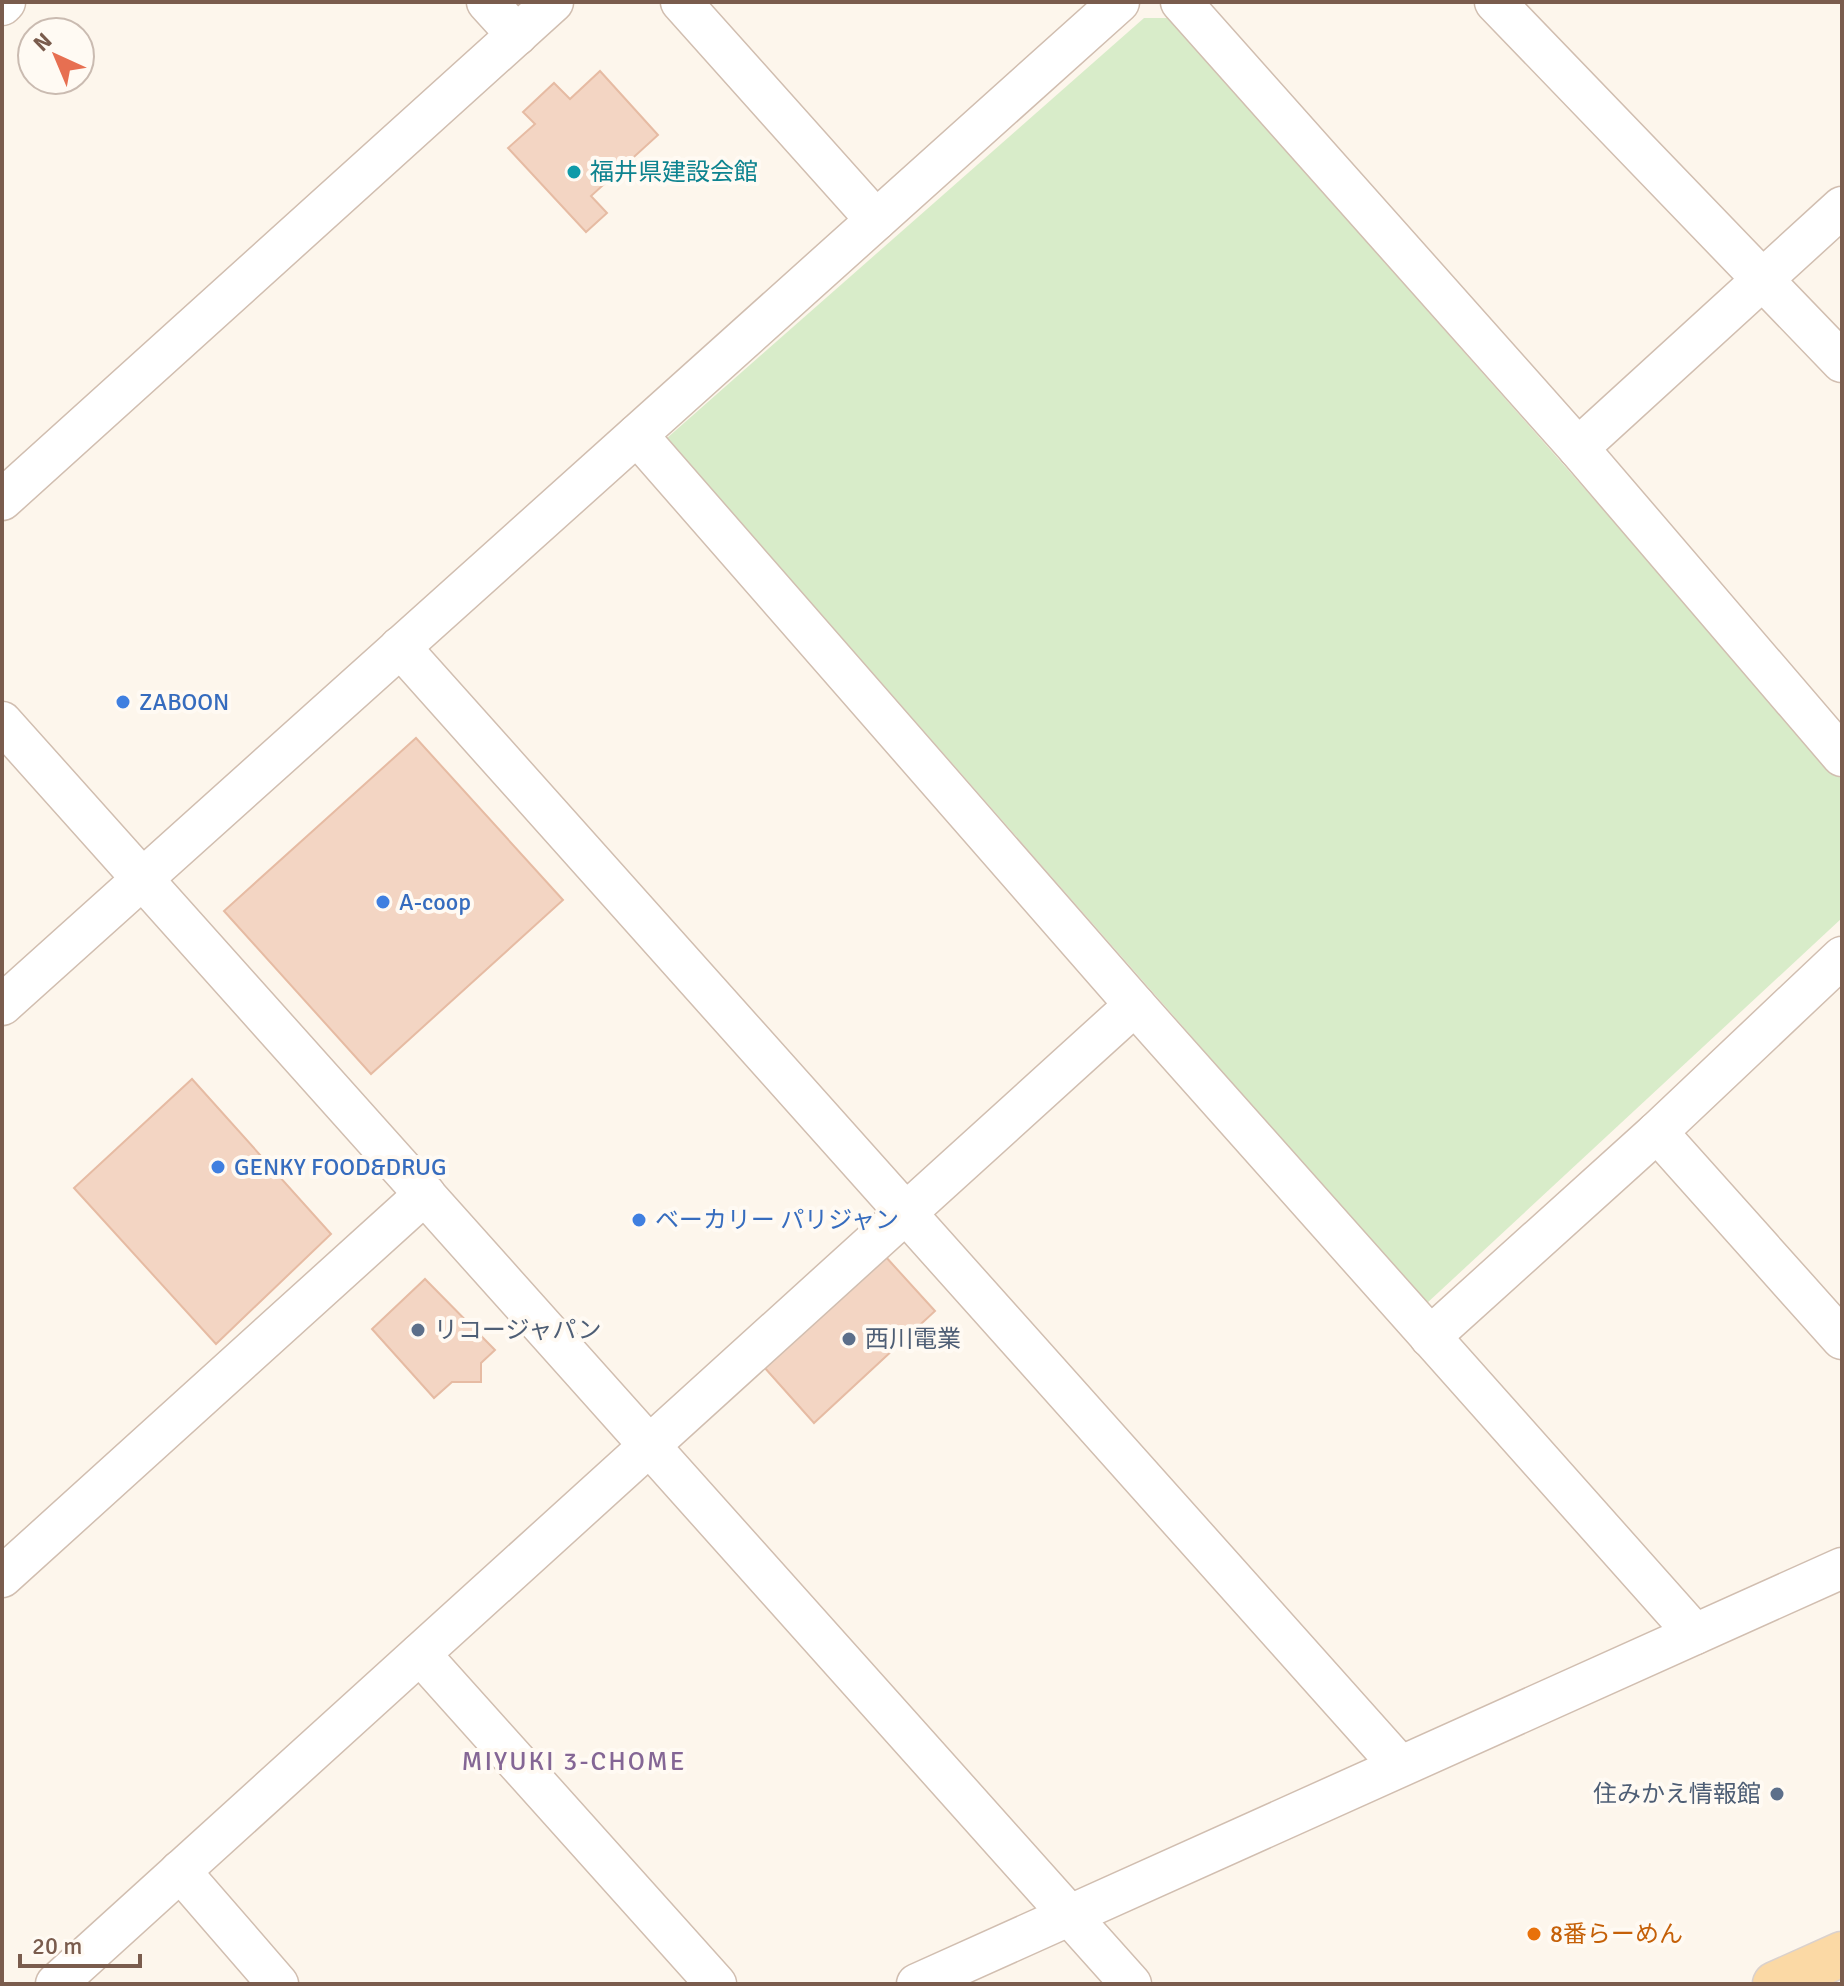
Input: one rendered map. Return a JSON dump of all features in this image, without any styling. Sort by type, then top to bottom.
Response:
[{"type":"main road","points":[[1775,1984],[1842,1954]]},
{"type":"street","points":[[487,2],[517,35]]},
{"type":"street","points":[[2,500],[553,2]]},
{"type":"street","points":[[681,2],[876,220]]},
{"type":"street","points":[[2,1005],[1119,2]]},
{"type":"street","points":[[1181,2],[1578,448],[1842,756]]},
{"type":"street","points":[[1495,2],[1842,362]]},
{"type":"street","points":[[1578,448],[1842,207]]},
{"type":"street","points":[[637,435],[1135,1005],[1695,1634]]},
{"type":"street","points":[[400,647],[1400,1766]]},
{"type":"street","points":[[2,722],[1131,1984]]},
{"type":"street","points":[[1430,1337],[1657,1132],[1842,957]]},
{"type":"street","points":[[56,1984],[1135,1005]]},
{"type":"street","points":[[1657,1132],[1842,1339]]},
{"type":"street","points":[[2,1577],[425,1194]]},
{"type":"street","points":[[917,1984],[1842,1568]]},
{"type":"street","points":[[420,1654],[716,1984]]},
{"type":"street","points":[[180,1871],[278,1984]]},
{"type":"green space","points":[[1144,18],[1169,18],[1842,780],[1842,918],[1426,1304],[667,438]]},
{"type":"building","name":"福井県建設会館","points":[[600,71],[658,135],[591,196],[607,213],[586,232],[508,148],[535,124],[523,112],[554,83],[570,99]]},
{"type":"building","points":[[416,738],[563,900],[371,1074],[224,911]]},
{"type":"building","points":[[192,1079],[331,1234],[216,1344],[74,1188]]},
{"type":"building","name":"西川電業","points":[[885,1256],[935,1311],[814,1423],[764,1367]]},
{"type":"building","points":[[425,1279],[495,1350],[481,1363],[481,1382],[452,1382],[434,1398],[372,1329]]},
{"type":"place","name":"福井県建設会館","points":[[574,172]]},
{"type":"place","name":"ZABOON","points":[[123,702]]},
{"type":"place","name":"A-coop","points":[[383,902]]},
{"type":"place","name":"GENKY FOOD&DRUG","points":[[218,1167]]},
{"type":"place","name":"ベーカリー パリジャン","points":[[639,1220]]},
{"type":"place","name":"リコージャパン","points":[[418,1330]]},
{"type":"place","name":"西川電業","points":[[849,1339]]},
{"type":"place","name":"住みかえ情報館","points":[[1777,1794]]},
{"type":"place","name":"8番らーめん","points":[[1534,1934]]},
{"type":"district","name":"MIYUKI 3-CHOME","points":[[574,1762]]}]
